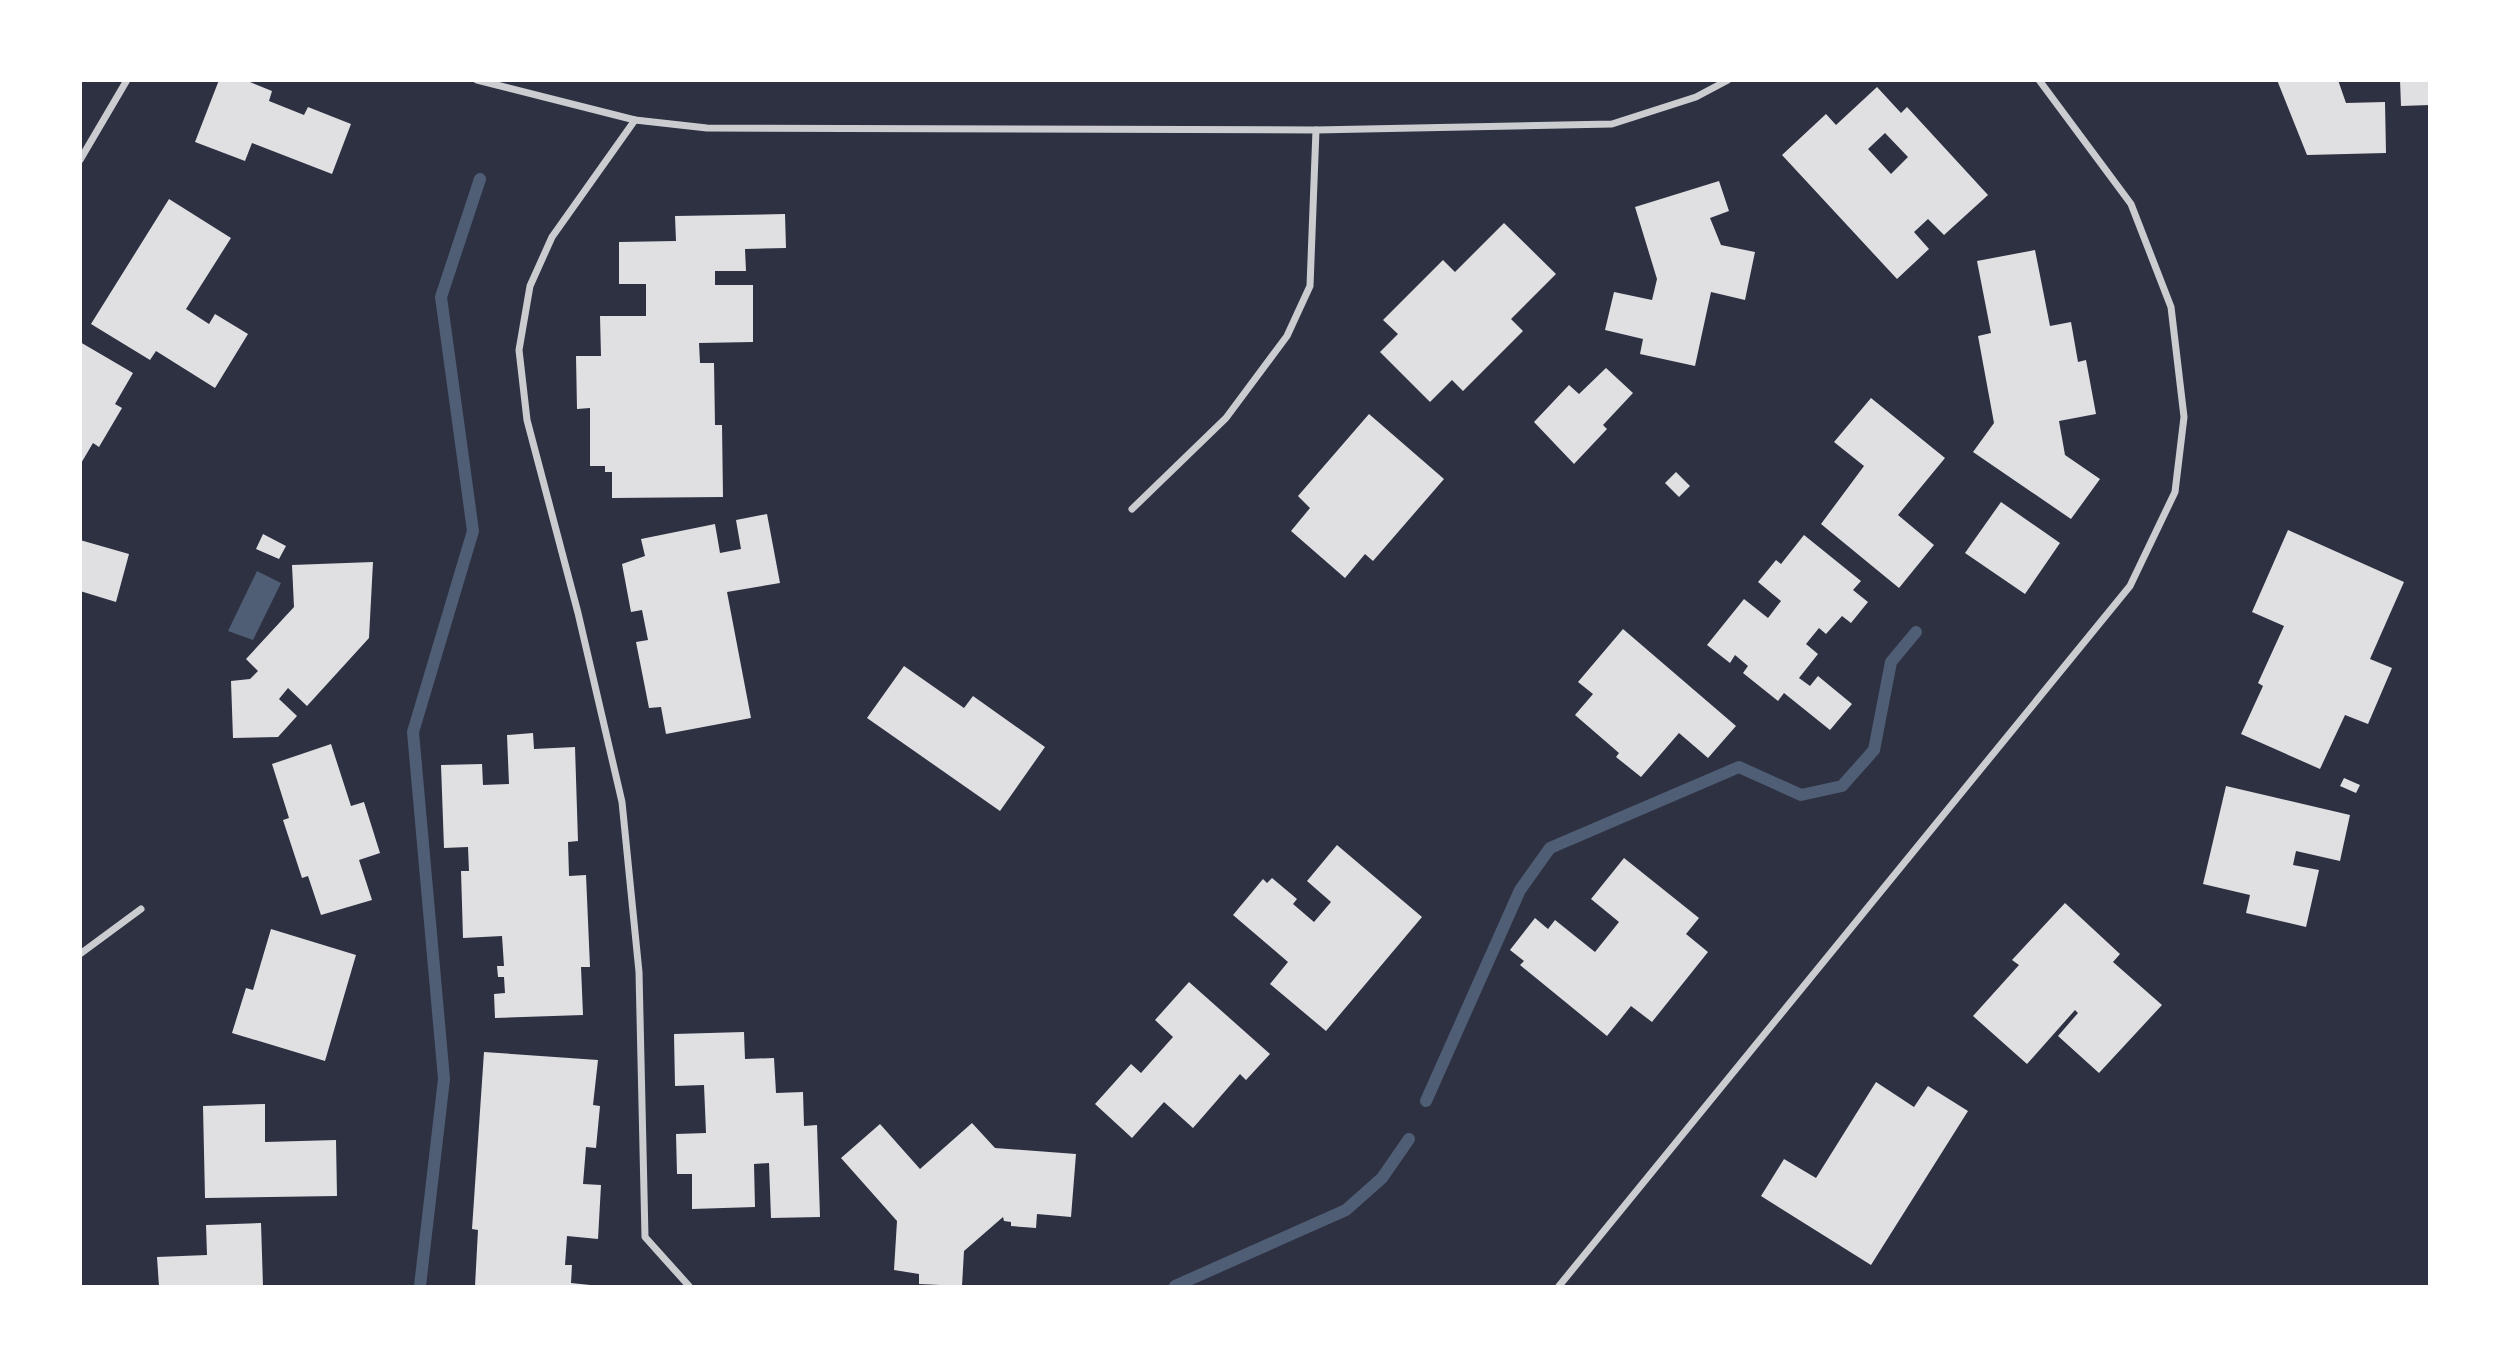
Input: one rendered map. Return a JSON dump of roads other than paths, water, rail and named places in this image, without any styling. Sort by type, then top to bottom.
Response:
[{"type":"street","points":[[80,160],[127,80]]},
{"type":"street","points":[[477,80],[635,120],[707,128],[1316,130],[1612,124],[1696,97],[1728,80]]},
{"type":"street","points":[[1559,1286],[2130,586],[2175,492],[2184,417],[2171,307],[2131,204],[2039,80]]},
{"type":"street","points":[[635,120],[552,237],[530,286],[519,350],[527,420],[578,613],[622,802],[639,972],[645,1237],[689,1286]]},
{"type":"street","points":[[1132,509],[1226,418],[1287,336],[1310,286],[1316,130]]},
{"type":"street","points":[[80,954],[141,909]]},
{"type":"water","points":[[257,571],[281,583],[253,640],[228,631]]},
{"type":"waterway","points":[[420,1286],[444,1079],[413,732],[473,531],[441,297],[480,179]]},
{"type":"waterway","points":[[1426,1101],[1520,890],[1550,848],[1739,767],[1801,795],[1842,786],[1874,750],[1891,662],[1916,632]]},
{"type":"waterway","points":[[1175,1286],[1346,1210],[1382,1178],[1409,1139]]}]
